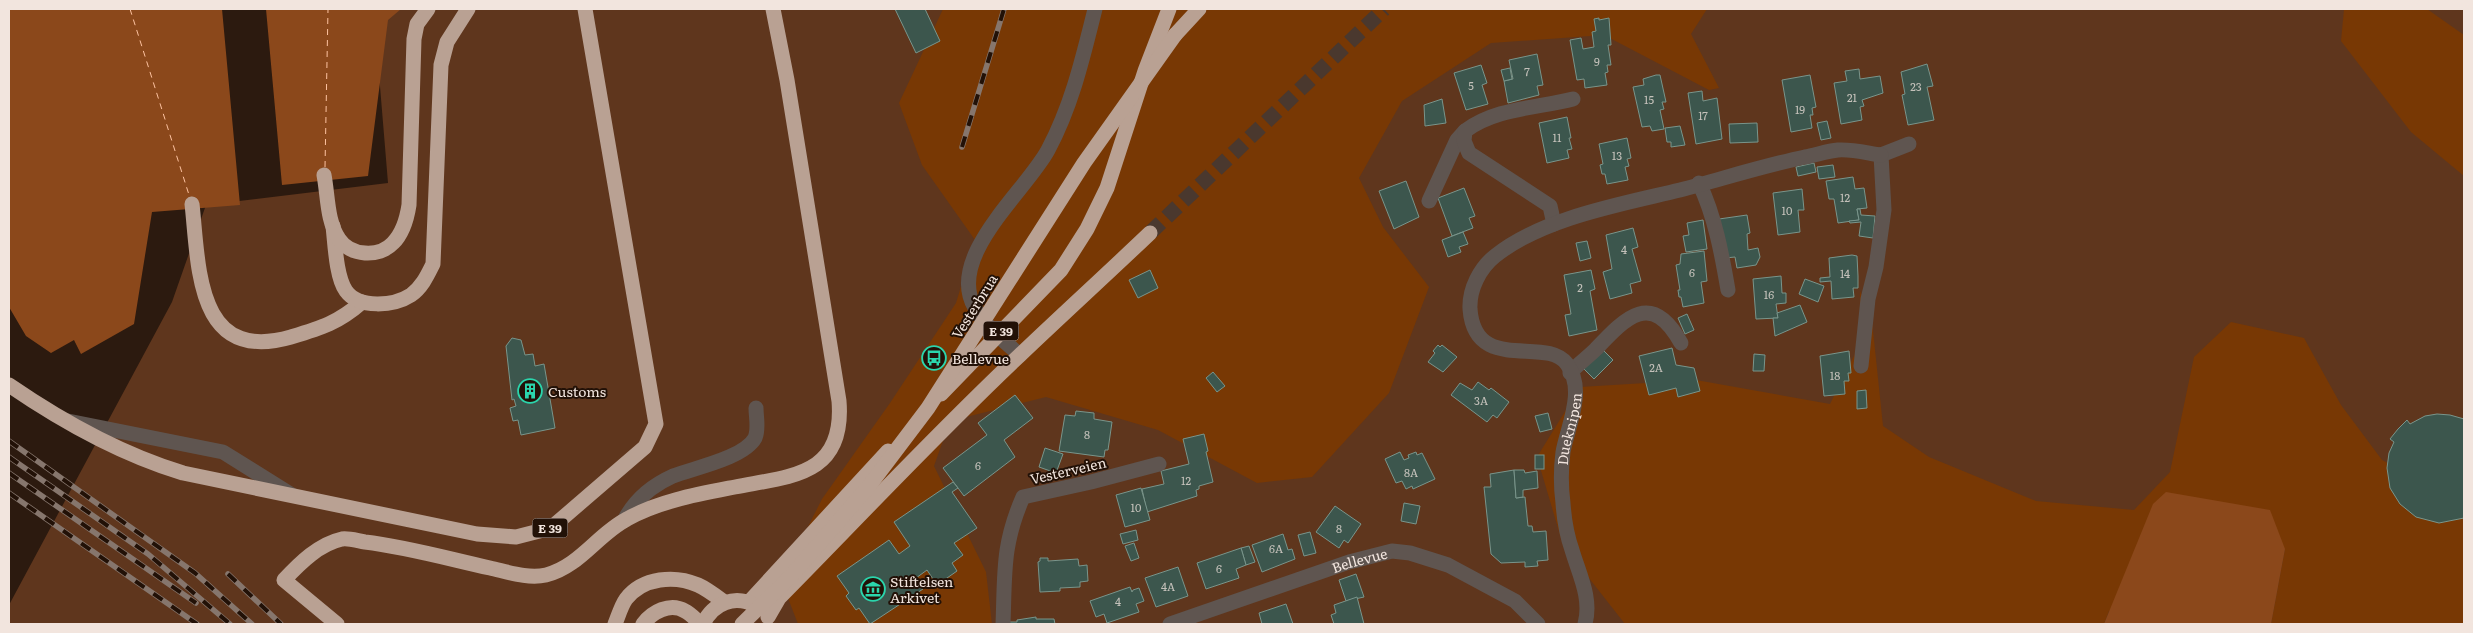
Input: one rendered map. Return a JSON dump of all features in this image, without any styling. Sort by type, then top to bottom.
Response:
[{"type":"highway","points":[[428,9],[416,24],[414,39],[409,205],[404,226],[392,244],[372,253],[361,253],[347,248],[340,241],[333,230],[324,175],[340,275],[346,291],[362,302],[385,304],[410,296],[424,283],[433,264],[441,65],[447,42],[468,9]]},
{"type":"highway","name":"E 39","points":[[9,385],[58,419],[148,462],[183,473],[477,534],[516,537],[551,528],[645,447],[656,424],[585,9]]},
{"type":"highway","points":[[337,624],[284,580],[313,552],[343,539],[378,543],[519,574],[546,574],[558,570],[577,559],[625,519],[655,506],[784,479],[804,472],[819,463],[828,453],[839,427],[840,414],[787,80],[773,9]]},
{"type":"highway","name":"E 39","points":[[769,621],[760,608],[749,602],[997,334],[1061,270],[1087,229],[1107,188],[1145,72],[1169,9]]},
{"type":"highway","name":"Vesterbrua","points":[[742,624],[792,575],[869,486],[928,408],[1084,163],[1194,9]]},
{"type":"highway","name":"Vesterbrua","points":[[1175,36],[1199,9]]},
{"type":"highway","points":[[192,204],[198,259],[207,304],[214,317],[234,334],[251,342],[276,341],[335,323],[362,302]]},
{"type":"highway","name":"E 39","points":[[769,621],[779,598],[1020,355],[1070,310],[1150,232]]},
{"type":"highway","points":[[615,624],[626,599],[642,586],[660,579],[679,578],[699,585],[724,602]]},
{"type":"highway","points":[[643,624],[658,611],[671,608],[685,610],[702,624],[714,607],[724,602],[736,600],[749,602]]},
{"type":"street","points":[[1020,355],[997,334],[974,307],[969,288],[971,268],[975,254],[989,230],[1048,150],[1074,90],[1095,9]]},
{"type":"street","points":[[1429,201],[1457,140],[1475,123],[1495,116],[1573,99]]},
{"type":"street","points":[[1465,131],[1464,140],[1469,153],[1550,206],[1554,224]]},
{"type":"street","points":[[1861,366],[1884,210],[1881,155],[1909,144]]},
{"type":"street","name":"Dueknipen","points":[[1585,624],[1588,613],[1587,594],[1571,547],[1563,503],[1563,454],[1575,395],[1570,373],[1567,364],[1556,356],[1499,348],[1485,343],[1473,325],[1470,307],[1472,289],[1480,272],[1494,257],[1511,245],[1554,224],[1699,183],[1838,150],[1881,155]]},
{"type":"street","points":[[1699,183],[1709,207],[1728,290]]},
{"type":"street","points":[[1570,373],[1615,329],[1637,314],[1650,314],[1667,322],[1681,343]]},
{"type":"street","points":[[625,519],[632,506],[640,498],[663,482],[746,448],[757,433],[756,408]]},
{"type":"street","points":[[58,419],[223,452],[293,496]]},
{"type":"street","name":"Vesterveien","points":[[1003,624],[1003,573],[1006,551],[1010,530],[1023,497],[1159,464]]},
{"type":"street","name":"Bellevue","points":[[1170,624],[1348,562],[1392,551],[1410,552],[1448,565],[1515,601],[1538,624]]},
{"type":"shaded area","points":[[9,9],[222,9],[240,205],[152,212],[134,324],[81,354],[74,340],[51,353],[26,336],[9,307]]},
{"type":"shaded area","points":[[266,9],[401,9],[388,20],[368,176],[282,185]]},
{"type":"shaded area","points":[[381,9],[2464,9],[2464,624],[9,624],[9,605],[172,302],[206,205],[388,183],[374,14]]},
{"type":"shaded area","points":[[943,9],[1707,9],[1691,34],[1719,88],[1709,90],[1604,35],[1491,43],[1402,101],[1359,178],[1383,227],[1429,287],[1389,393],[1312,477],[1257,483],[1158,430],[1046,397],[950,421],[934,466],[986,572],[992,624],[798,624],[781,580],[822,499],[890,403],[956,303],[975,240],[922,165],[899,103]]},
{"type":"shaded area","points":[[2344,9],[2427,9],[2464,35],[2464,176],[2411,132],[2341,41]]},
{"type":"shaded area","points":[[1860,291],[1872,321],[1883,426],[1929,457],[2036,501],[2134,510],[2170,472],[2194,357],[2231,322],[2304,338],[2341,405],[2382,460],[2464,503],[2464,624],[2271,624],[2285,549],[2109,611],[2104,624],[1625,624],[1563,545],[1537,457],[1580,387],[1696,380],[1830,404],[1861,342]]},
{"type":"shaded area","points":[[2166,492],[2270,510],[2285,549],[2271,624],[2104,624],[2153,504]]},
{"type":"building","points":[[895,9],[925,9],[940,41],[916,53]]},
{"type":"building","points":[[1599,18],[1599,20],[1609,18],[1611,45],[1608,45],[1611,65],[1607,65],[1608,72],[1605,73],[1607,85],[1585,88],[1584,79],[1577,80],[1570,40],[1581,38],[1583,49],[1594,47],[1592,32],[1596,31],[1594,19]]},
{"type":"building","points":[[1537,54],[1543,85],[1537,86],[1539,95],[1508,103],[1504,81],[1513,79],[1509,60]]},
{"type":"building","points":[[1927,64],[1933,86],[1927,87],[1934,120],[1908,125],[1902,95],[1905,94],[1901,72]]},
{"type":"building","points":[[1481,65],[1487,83],[1482,85],[1488,104],[1466,110],[1454,73]]},
{"type":"building","points":[[1510,68],[1512,79],[1504,81],[1501,70]]},
{"type":"building","points":[[1859,69],[1860,79],[1880,76],[1883,93],[1862,100],[1864,106],[1860,107],[1862,120],[1841,124],[1834,83],[1847,81],[1845,71]]},
{"type":"building","points":[[1660,75],[1666,102],[1662,102],[1664,109],[1660,110],[1664,129],[1652,131],[1650,126],[1642,127],[1633,87],[1644,85],[1643,79]]},
{"type":"building","points":[[1810,75],[1816,107],[1812,108],[1813,115],[1810,115],[1812,128],[1791,132],[1782,80]]},
{"type":"building","points":[[1702,91],[1703,101],[1717,98],[1722,139],[1696,144],[1688,93]]},
{"type":"building","points":[[1442,99],[1446,123],[1425,126],[1424,105]]},
{"type":"building","points":[[1567,117],[1572,149],[1567,150],[1569,158],[1547,163],[1539,123]]},
{"type":"building","points":[[1827,121],[1831,138],[1821,140],[1817,123]]},
{"type":"building","points":[[1757,123],[1758,142],[1730,143],[1729,124]]},
{"type":"building","points":[[1680,126],[1685,145],[1671,147],[1671,142],[1667,142],[1665,128]]},
{"type":"building","points":[[1627,138],[1631,158],[1627,159],[1629,166],[1625,167],[1628,180],[1607,184],[1605,174],[1602,174],[1600,165],[1603,164],[1599,144]]},
{"type":"building","points":[[1814,163],[1816,172],[1798,176],[1796,167]]},
{"type":"building","points":[[1833,165],[1835,177],[1819,179],[1817,167]]},
{"type":"building","points":[[1853,177],[1855,189],[1864,188],[1867,208],[1857,209],[1859,220],[1838,223],[1834,199],[1829,199],[1826,181]]},
{"type":"building","points":[[1406,181],[1419,217],[1394,229],[1379,191]]},
{"type":"building","points":[[1464,188],[1475,216],[1469,218],[1473,228],[1452,236],[1438,198]]},
{"type":"building","points":[[1802,189],[1804,210],[1798,210],[1800,232],[1778,235],[1773,193]]},
{"type":"building","points":[[1857,209],[1860,209],[1861,215],[1875,216],[1873,238],[1859,236],[1861,222],[1850,223],[1849,221],[1859,220]]},
{"type":"building","points":[[1747,215],[1750,233],[1747,234],[1748,250],[1758,248],[1760,257],[1756,265],[1737,268],[1735,257],[1725,258],[1719,219]]},
{"type":"building","points":[[1703,220],[1707,249],[1686,252],[1683,236],[1689,235],[1687,223]]},
{"type":"building","points":[[1633,228],[1638,247],[1632,249],[1641,281],[1630,284],[1632,293],[1610,299],[1603,272],[1612,269],[1606,235]]},
{"type":"building","points":[[1463,232],[1468,244],[1459,247],[1461,252],[1448,257],[1442,240]]},
{"type":"building","points":[[1587,241],[1591,258],[1580,261],[1576,243]]},
{"type":"building","points":[[1704,251],[1707,281],[1701,282],[1704,303],[1683,307],[1681,297],[1679,297],[1678,290],[1680,290],[1676,265],[1680,264],[1681,254]]},
{"type":"building","points":[[1857,256],[1858,276],[1858,288],[1853,288],[1854,297],[1832,299],[1831,281],[1820,282],[1820,278],[1830,277],[1829,258]]},
{"type":"building","points":[[1150,270],[1158,288],[1138,298],[1129,280]]},
{"type":"building","points":[[1591,270],[1595,289],[1590,291],[1597,330],[1569,336],[1565,315],[1571,314],[1564,275]]},
{"type":"building","points":[[1781,276],[1782,293],[1786,293],[1786,303],[1776,304],[1778,318],[1756,319],[1753,279]]},
{"type":"building","points":[[1805,279],[1824,286],[1818,302],[1799,294]]},
{"type":"building","points":[[1800,305],[1807,322],[1775,336],[1773,318],[1778,318],[1777,313]]},
{"type":"building","points":[[1687,314],[1694,330],[1685,334],[1678,318]]},
{"type":"building","name":"Customs","points":[[512,338],[521,340],[525,355],[533,354],[535,366],[544,364],[555,428],[521,435],[518,420],[513,421],[510,408],[516,406],[514,399],[512,400],[506,346]]},
{"type":"building","points":[[1438,345],[1440,347],[1442,345],[1457,357],[1443,372],[1428,362]]},
{"type":"building","points":[[1672,348],[1676,365],[1694,368],[1700,391],[1678,397],[1676,388],[1649,395],[1639,356]]},
{"type":"building","points":[[1603,350],[1613,360],[1594,379],[1584,369]]},
{"type":"building","points":[[1849,351],[1851,373],[1848,373],[1849,381],[1844,381],[1845,394],[1824,396],[1820,356]]},
{"type":"building","points":[[1754,354],[1765,355],[1764,371],[1753,371]]},
{"type":"building","points":[[1213,372],[1225,386],[1217,392],[1206,378]]},
{"type":"building","points":[[1478,382],[1489,390],[1491,388],[1509,402],[1497,418],[1493,415],[1487,422],[1451,395],[1460,383],[1472,390]]},
{"type":"building","points":[[1866,390],[1867,408],[1857,409],[1857,391]]},
{"type":"building","points":[[1015,395],[1033,418],[1004,440],[1015,457],[964,496],[943,468],[987,435],[978,423]]},
{"type":"building","points":[[1076,411],[1094,413],[1094,419],[1112,422],[1108,450],[1105,450],[1104,457],[1059,451],[1065,415],[1075,416]]},
{"type":"building","points":[[1548,413],[1552,429],[1540,432],[1535,416]]},
{"type":"building","points":[[2437,414],[2464,419],[2464,518],[2439,523],[2416,517],[2400,504],[2390,488],[2387,468],[2389,453],[2394,442],[2390,439],[2398,429],[2407,420],[2410,424],[2425,416]]},
{"type":"building","points":[[1204,434],[1213,482],[1199,486],[1199,489],[1196,490],[1197,496],[1147,512],[1142,489],[1164,484],[1161,471],[1189,464],[1183,439]]},
{"type":"building","points":[[1045,448],[1063,454],[1056,473],[1039,467]]},
{"type":"building","points":[[1400,452],[1404,460],[1409,458],[1408,455],[1416,452],[1417,455],[1422,453],[1435,479],[1413,489],[1412,486],[1406,489],[1402,481],[1396,483],[1385,459]]},
{"type":"building","points":[[1535,455],[1544,455],[1544,469],[1535,469]]},
{"type":"building","points":[[1514,470],[1516,498],[1525,497],[1528,526],[1532,526],[1533,532],[1546,531],[1548,560],[1537,561],[1538,566],[1525,567],[1525,562],[1501,563],[1491,554],[1484,487],[1491,487],[1490,474]]},
{"type":"building","points":[[1514,470],[1524,470],[1525,473],[1537,471],[1538,488],[1523,490],[1523,497],[1516,498]]},
{"type":"building","points":[[953,482],[958,488],[952,492],[977,528],[954,543],[963,555],[952,563],[957,571],[937,585],[927,570],[916,578],[923,589],[870,624],[859,608],[856,610],[846,596],[849,593],[837,576],[889,540],[899,554],[910,546],[894,522]]},
{"type":"building","points":[[1141,488],[1150,520],[1125,527],[1116,495]]},
{"type":"building","points":[[1404,503],[1420,506],[1416,524],[1401,521]]},
{"type":"building","points":[[1335,506],[1361,524],[1348,543],[1344,540],[1339,548],[1316,532]]},
{"type":"building","points":[[1136,530],[1138,540],[1123,544],[1120,534]]},
{"type":"building","points":[[1310,532],[1316,553],[1304,556],[1298,535]]},
{"type":"building","points":[[1283,534],[1288,550],[1292,549],[1295,559],[1262,572],[1252,545]]},
{"type":"building","points":[[1134,543],[1139,558],[1131,561],[1125,546]]},
{"type":"building","points":[[1249,546],[1255,562],[1246,565],[1241,548]]},
{"type":"building","points":[[1241,548],[1246,565],[1236,569],[1239,578],[1206,589],[1197,563]]},
{"type":"building","points":[[1040,558],[1048,558],[1048,561],[1078,559],[1079,566],[1087,565],[1088,581],[1080,582],[1080,587],[1040,592],[1038,562]]},
{"type":"building","points":[[1178,567],[1188,596],[1156,607],[1145,578]]},
{"type":"building","points":[[1356,574],[1364,597],[1346,601],[1339,580]]},
{"type":"building","points":[[1130,587],[1132,592],[1139,588],[1144,601],[1136,604],[1139,612],[1107,623],[1104,614],[1096,617],[1090,601]]},
{"type":"building","points":[[1357,597],[1364,624],[1334,624],[1331,615],[1336,613],[1334,605]]},
{"type":"building","points":[[1286,604],[1293,624],[1262,624],[1259,613]]},
{"type":"building","points":[[1036,617],[1036,619],[1054,619],[1055,624],[1008,624],[1008,622],[1017,622],[1017,620]]},
{"type":"ferry route","points":[[130,9],[190,198]]},
{"type":"ferry route","points":[[325,167],[328,9]]},
{"type":"tunnel","points":[[1150,233],[1384,9]]},
{"type":"railway","points":[[962,147],[1004,9]]},
{"type":"railway","points":[[9,441],[195,573],[252,624]]},
{"type":"railway","points":[[9,457],[148,554],[230,624]]},
{"type":"railway","points":[[9,473],[196,603]]},
{"type":"railway","points":[[9,493],[197,624]]},
{"type":"railway","points":[[228,574],[281,624]]},
{"type":"place","name":"Bellevue","points":[[934,358]]},
{"type":"place","name":"Customs","points":[[530,391]]},
{"type":"place","name":"Stiftelsen Arkivet","points":[[873,589]]}]
